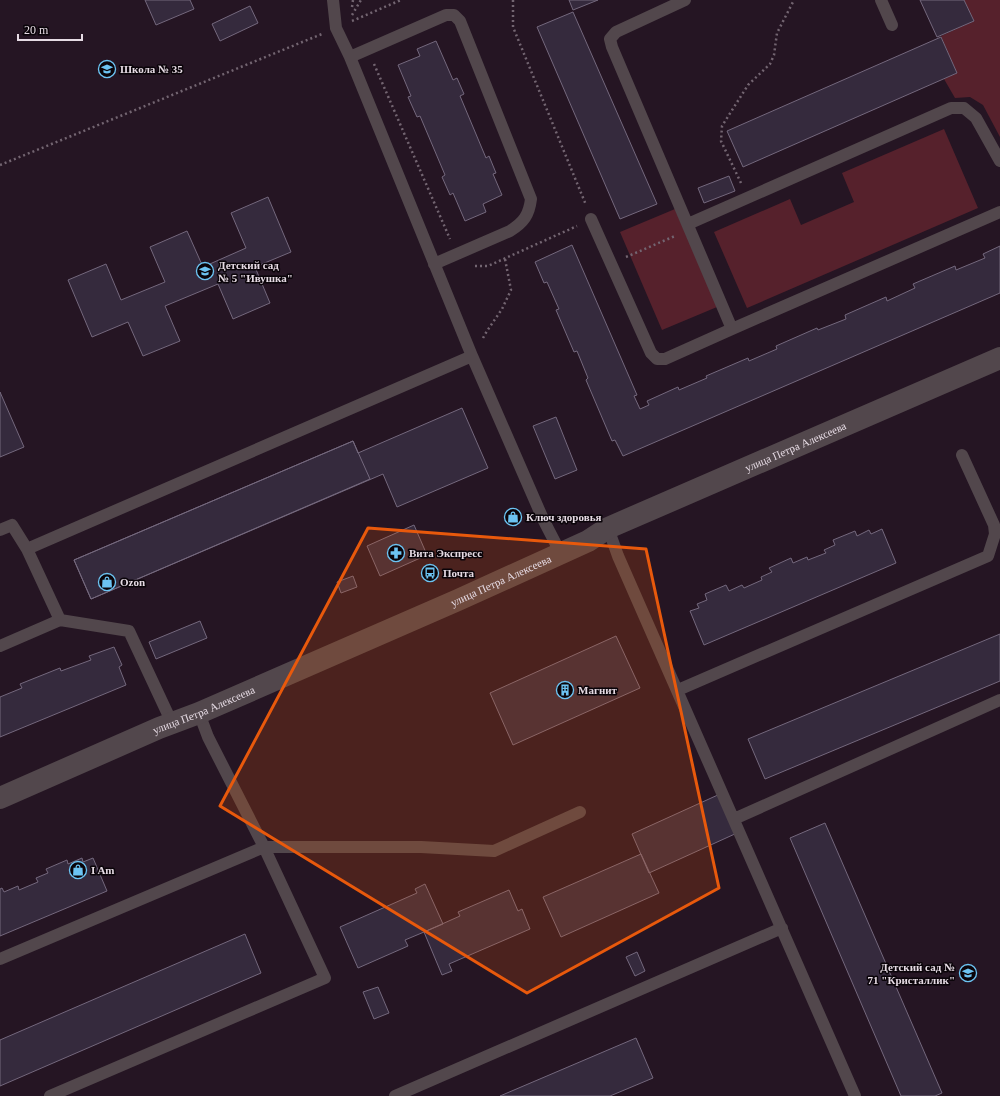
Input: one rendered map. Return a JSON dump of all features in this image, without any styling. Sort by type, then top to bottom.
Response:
[{"type":"street","name":"улица Петра Алексеева","points":[[0,798],[458,600],[561,554],[588,541],[608,528],[1000,358]]},
{"type":"lane","points":[[333,0],[336,28],[350,58],[472,356],[543,519],[561,554]]},
{"type":"lane","points":[[685,0],[616,32],[610,39],[612,47],[732,328]]},
{"type":"lane","points":[[880,0],[892,25]]},
{"type":"lane","points":[[350,58],[446,15],[454,15],[460,21],[531,199],[529,211],[521,224],[510,231],[434,264]]},
{"type":"lane","points":[[689,227],[748,198],[951,108],[964,108],[976,118],[1000,161]]},
{"type":"lane","points":[[591,219],[651,353],[657,359],[664,359],[1000,212]]},
{"type":"lane","points":[[27,549],[472,356]]},
{"type":"lane","points":[[678,690],[988,556],[995,534],[994,526],[962,455]]},
{"type":"lane","points":[[0,530],[12,525],[27,549],[60,620]]},
{"type":"lane","points":[[608,528],[618,556],[856,1096]]},
{"type":"lane","points":[[0,646],[60,620],[129,631],[172,723]]},
{"type":"lane","points":[[734,819],[1000,700]]},
{"type":"lane","points":[[50,1096],[325,978],[264,847],[208,737],[199,713]]},
{"type":"lane","points":[[0,959],[264,847],[421,847],[494,851],[580,812]]},
{"type":"lane","points":[[395,1096],[782,928]]},
{"type":"path","points":[[361,0],[348,23],[400,0]]},
{"type":"path","points":[[368,50],[456,254],[462,260],[474,266],[488,266],[591,219],[513,27],[514,0]]},
{"type":"path","points":[[748,198],[721,141],[722,126],[748,85],[770,64],[774,55],[777,33],[794,0]]},
{"type":"path","points":[[0,165],[336,28]]},
{"type":"path","points":[[611,263],[689,227]]},
{"type":"path","points":[[481,343],[487,331],[502,309],[511,290],[505,259]]},
{"type":"highlighted area","points":[[368,528],[646,549],[719,888],[527,993],[220,806]]},
{"type":"shaded area","points":[[964,0],[1000,0],[1000,137],[983,105],[970,97],[955,98],[944,79],[957,73],[941,36],[974,21]]},
{"type":"shaded area","points":[[944,129],[978,208],[747,308],[714,232],[790,199],[801,225],[854,202],[842,173]]},
{"type":"shaded area","points":[[675,209],[717,307],[662,330],[620,232]]},
{"type":"building","points":[[145,0],[190,0],[194,9],[156,25]]},
{"type":"building","points":[[569,0],[598,0],[573,10]]},
{"type":"building","points":[[920,0],[964,0],[974,21],[937,37]]},
{"type":"building","points":[[250,6],[258,23],[220,41],[212,24]]},
{"type":"building","points":[[573,12],[657,204],[620,219],[537,27]]},
{"type":"building","points":[[941,37],[957,73],[743,167],[727,131]]},
{"type":"building","points":[[436,41],[453,80],[457,78],[464,94],[460,96],[486,158],[489,156],[496,173],[493,174],[502,195],[483,204],[486,212],[465,221],[453,193],[450,195],[442,177],[445,175],[420,116],[417,117],[408,97],[411,96],[398,65],[420,56],[417,49]]},
{"type":"building","points":[[729,176],[735,191],[704,203],[698,188]]},
{"type":"building","points":[[268,197],[291,252],[255,267],[270,303],[233,319],[218,284],[165,306],[180,341],[143,356],[128,322],[92,337],[68,280],[106,264],[121,300],[165,282],[150,247],[187,231],[203,267],[246,248],[231,213]]},
{"type":"building","points":[[572,245],[637,395],[634,396],[640,409],[649,405],[647,401],[678,387],[679,390],[707,378],[706,376],[748,358],[749,361],[777,349],[776,346],[817,328],[818,330],[846,319],[845,315],[886,297],[887,301],[915,288],[913,284],[955,266],[956,270],[985,258],[983,254],[1000,246],[1000,293],[623,456],[615,440],[612,441],[586,380],[588,378],[577,351],[574,352],[556,310],[559,309],[547,282],[544,283],[535,262]]},
{"type":"building","points":[[0,392],[24,447],[0,457]]},
{"type":"building","points":[[462,408],[488,468],[397,507],[383,474],[91,599],[74,560],[353,441],[358,453]]},
{"type":"building","points":[[556,417],[577,470],[555,479],[533,426]]},
{"type":"building","points":[[353,441],[370,479],[91,599],[74,560]]},
{"type":"building","points":[[414,525],[427,555],[380,576],[367,546]]},
{"type":"building","points":[[882,529],[896,563],[704,645],[690,611],[699,608],[697,604],[707,600],[705,594],[726,585],[729,591],[742,585],[744,588],[762,580],[761,577],[772,572],[769,568],[791,558],[793,563],[807,557],[808,560],[826,553],[824,550],[835,545],[833,540],[855,531],[857,536],[869,530],[871,534]]},
{"type":"building","points":[[353,576],[357,587],[341,593],[337,582]]},
{"type":"building","points":[[200,621],[207,638],[156,659],[149,642]]},
{"type":"building","points":[[1000,634],[1000,681],[765,779],[748,739]]},
{"type":"building","name":"Магнит","points":[[616,636],[640,688],[513,745],[490,693]]},
{"type":"building","points":[[114,647],[122,665],[119,667],[126,685],[0,737],[0,697],[22,688],[20,684],[60,668],[61,671],[91,660],[89,656]]},
{"type":"building","points":[[720,794],[737,833],[649,873],[632,834]]},
{"type":"building","points":[[825,823],[942,1093],[935,1096],[901,1096],[790,838]]},
{"type":"building","points":[[641,854],[659,893],[561,937],[543,897]]},
{"type":"building","points":[[82,858],[83,862],[93,858],[107,891],[0,936],[0,889],[2,888],[4,892],[18,886],[19,890],[38,882],[36,878],[48,873],[46,869],[67,860],[68,864]]},
{"type":"building","points":[[425,884],[443,924],[405,940],[408,946],[358,968],[340,927],[417,893],[415,889]]},
{"type":"building","points":[[509,890],[518,911],[522,909],[530,929],[449,964],[452,971],[442,975],[424,932],[460,916],[458,912]]},
{"type":"building","points":[[245,934],[261,973],[0,1086],[0,1040]]},
{"type":"building","points":[[637,952],[645,971],[635,976],[626,957]]},
{"type":"building","points":[[378,987],[389,1013],[374,1019],[363,992]]},
{"type":"building","points":[[636,1038],[653,1078],[610,1096],[500,1096]]},
{"type":"place","name":"Школа № 35","points":[[107,69]]},
{"type":"place","name":"Детский сад № 5 \"Ивушка\"","points":[[205,271]]},
{"type":"place","name":"Ключ здоровья","points":[[513,517]]},
{"type":"place","name":"Вита Экспресс","points":[[396,553]]},
{"type":"place","name":"Почта","points":[[430,573]]},
{"type":"place","name":"Ozon","points":[[107,582]]},
{"type":"place","name":"Магнит","points":[[565,690]]},
{"type":"place","name":"I Am","points":[[78,870]]},
{"type":"place","name":"Детский сад № 71 \"Кристаллик\"","points":[[968,973]]}]
